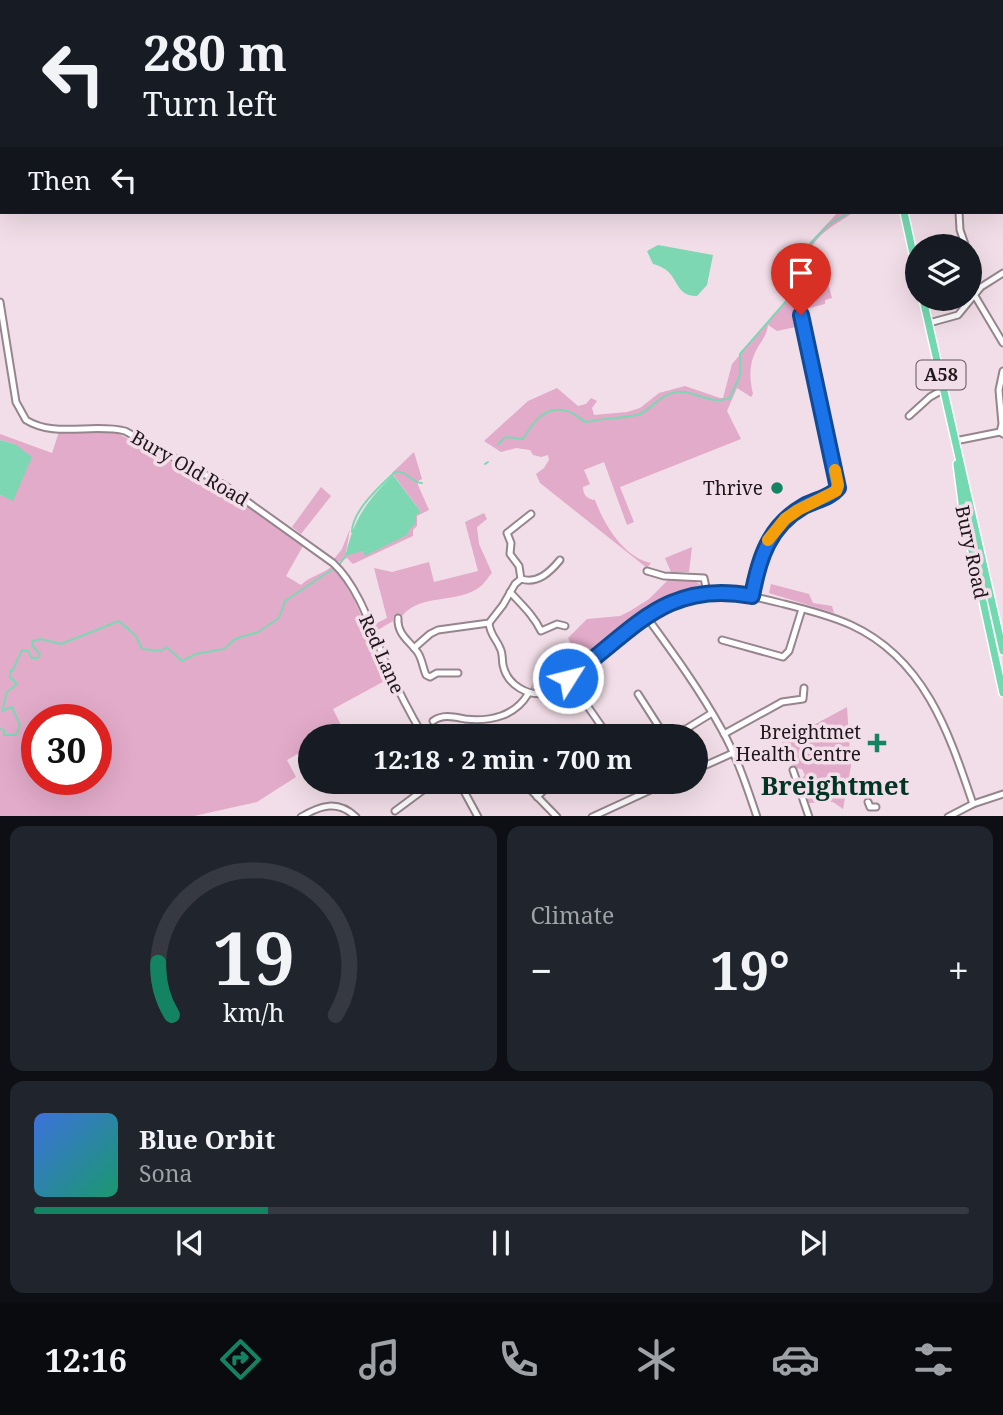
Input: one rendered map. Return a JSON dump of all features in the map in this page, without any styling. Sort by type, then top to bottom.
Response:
[{"type":"highway","points":[[904,214],[909,234]]},
{"type":"highway","name":"Bury Road","points":[[926,311],[1003,650]]},
{"type":"highway","name":"Bury Road","points":[[957,451],[958,482],[963,510],[1001,673],[1003,693]]},
{"type":"street","points":[[959,214],[962,234]]},
{"type":"street","points":[[982,286],[1003,273]]},
{"type":"street","name":"Bury Old Road","points":[[0,302],[16,402],[26,420],[47,428],[108,428],[125,431],[224,485],[341,570]]},
{"type":"street","points":[[982,308],[1003,343]]},
{"type":"street","points":[[929,323],[958,315],[962,311]]},
{"type":"street","points":[[752,596],[761,556],[774,531],[798,510],[830,495],[838,488],[801,315]]},
{"type":"street","points":[[955,442],[1001,433],[999,390],[1003,372]]},
{"type":"street","points":[[909,416],[944,388]]},
{"type":"street","points":[[522,579],[519,566],[510,554],[511,543],[507,533],[532,514]]},
{"type":"street","points":[[522,579],[538,580],[561,560]]},
{"type":"street","name":"Red Lane","points":[[341,570],[371,626],[399,692],[417,724]]},
{"type":"street","points":[[647,571],[664,576],[704,578],[707,592]]},
{"type":"street","points":[[522,579],[489,623],[491,636],[500,647],[506,674],[528,694],[547,692],[646,617],[677,599],[707,592],[752,596],[852,626],[897,656],[932,700],[944,723],[973,804]]},
{"type":"street","points":[[510,592],[537,621],[541,634],[556,624],[566,626]]},
{"type":"street","points":[[722,640],[740,649],[778,658],[785,656],[802,609]]},
{"type":"street","points":[[646,617],[681,664],[724,734],[757,816]]},
{"type":"street","points":[[398,618],[400,632],[410,647],[419,654],[423,671],[430,677],[438,673],[459,673]]},
{"type":"street","points":[[414,648],[438,630],[489,623]]},
{"type":"street","points":[[568,678],[600,724]]},
{"type":"street","points":[[724,734],[779,704],[803,699],[804,688]]},
{"type":"street","points":[[433,720],[441,716],[472,720],[496,718],[511,713],[522,705],[528,694]]},
{"type":"street","points":[[638,694],[657,724]]},
{"type":"street","points":[[694,724],[712,713]]},
{"type":"street","points":[[708,764],[733,753]]},
{"type":"street","points":[[796,773],[809,816]]},
{"type":"street","points":[[395,811],[417,794]]},
{"type":"street","points":[[466,794],[477,816]]},
{"type":"street","points":[[534,794],[556,816]]},
{"type":"street","points":[[537,797],[540,794]]},
{"type":"street","points":[[594,816],[642,794]]},
{"type":"street","points":[[950,816],[973,804],[1001,795]]},
{"type":"street","points":[[303,816],[315,808],[332,805],[341,806],[355,816]]},
{"type":"street","points":[[866,816],[871,806]]},
{"type":"shaded area","points":[[836,214],[851,214],[818,238],[806,261],[801,256],[803,250]]},
{"type":"shaded area","points":[[658,245],[713,255],[707,285],[697,296],[683,292],[668,272],[653,264],[647,251]]},
{"type":"shaded area","points":[[809,274],[820,285],[828,283],[832,298],[825,300],[825,304],[797,311],[796,327],[777,331],[768,325],[751,364],[753,394],[751,397],[737,388],[727,411],[741,439],[620,487],[634,522],[627,525],[604,462],[584,470],[590,484],[583,487],[585,494],[595,500],[609,529],[623,547],[641,560],[651,563],[647,568],[540,483],[536,474],[544,468],[549,460],[548,455],[541,457],[533,455],[530,450],[516,448],[501,452],[484,441],[528,401],[557,388],[578,406],[586,404],[591,398],[597,401],[592,408],[594,415],[640,408],[659,393],[685,386],[723,398],[732,364]]},
{"type":"shaded area","points":[[59,432],[117,433],[215,485],[287,532],[303,546],[286,576],[301,585],[331,567],[339,574],[390,678],[333,709],[340,724],[298,724],[298,754],[287,760],[296,777],[257,802],[194,816],[0,816],[0,495],[13,500],[15,444],[0,440],[0,434],[52,453]]},
{"type":"shaded area","points":[[0,440],[15,444],[32,457],[13,501],[0,495]]},
{"type":"shaded area","points":[[414,452],[422,479],[418,481],[418,485],[429,510],[417,516],[413,536],[353,564],[347,558],[339,562],[334,559],[342,549],[350,529],[346,552],[363,551],[365,555],[410,529],[416,516],[421,512],[392,473]]},
{"type":"shaded area","points":[[393,475],[421,512],[416,516],[416,523],[407,535],[365,556],[363,551],[349,555],[346,553],[358,519]]},
{"type":"shaded area","points":[[321,487],[331,496],[301,534],[292,527]]},
{"type":"shaded area","points":[[484,513],[487,519],[477,527],[479,544],[492,573],[484,583],[472,592],[420,604],[402,616],[398,614],[393,617],[393,621],[376,631],[373,625],[387,618],[374,568],[392,572],[429,562],[434,582],[478,571],[465,522]]},
{"type":"shaded area","points":[[692,547],[689,572],[671,572],[665,558]]},
{"type":"shaded area","points":[[670,578],[696,582],[701,585],[701,589],[660,604],[552,686],[540,690],[530,689],[541,668],[571,644],[568,638],[587,619],[620,616],[649,599]]},
{"type":"shaded area","points":[[771,584],[809,594],[813,603],[832,606],[834,613],[769,593]]},
{"type":"shaded area","points":[[847,707],[851,766],[843,809],[833,802],[809,803],[800,780],[805,775],[802,769],[795,768],[782,742]]},
{"type":"waterway","points":[[806,257],[806,248],[829,224],[846,214]]},
{"type":"waterway","points":[[498,444],[506,437],[523,439],[540,417],[552,411],[569,412],[586,422],[640,414],[672,393],[686,392],[714,400],[730,398],[740,375],[740,354],[809,275]]},
{"type":"waterway","points":[[352,532],[362,507],[395,472],[422,483]]},
{"type":"waterway","points":[[0,729],[4,730],[4,735],[16,735],[20,725],[12,707],[2,711],[7,692],[17,684],[10,677],[11,670],[22,650],[28,651],[32,658],[38,658],[40,654],[32,645],[33,641],[41,639],[61,644],[119,621],[136,636],[142,649],[161,651],[167,647],[182,661],[196,654],[224,649],[235,639],[258,632],[279,618],[285,601],[339,565],[347,554]]},
{"type":"slow traffic","points":[[768,540],[785,519],[836,491],[838,485],[835,470]]},
{"type":"place","name":"Thrive","points":[[777,488]]},
{"type":"place","name":"Breightmet Health Centre","points":[[877,743]]},
{"type":"district","name":"Breightmet","points":[[835,786]]},
{"type":"route","points":[[568,678],[597,658],[625,632],[677,599],[707,592],[752,596],[761,556],[774,531],[798,510],[830,495],[838,488],[801,315]]}]
